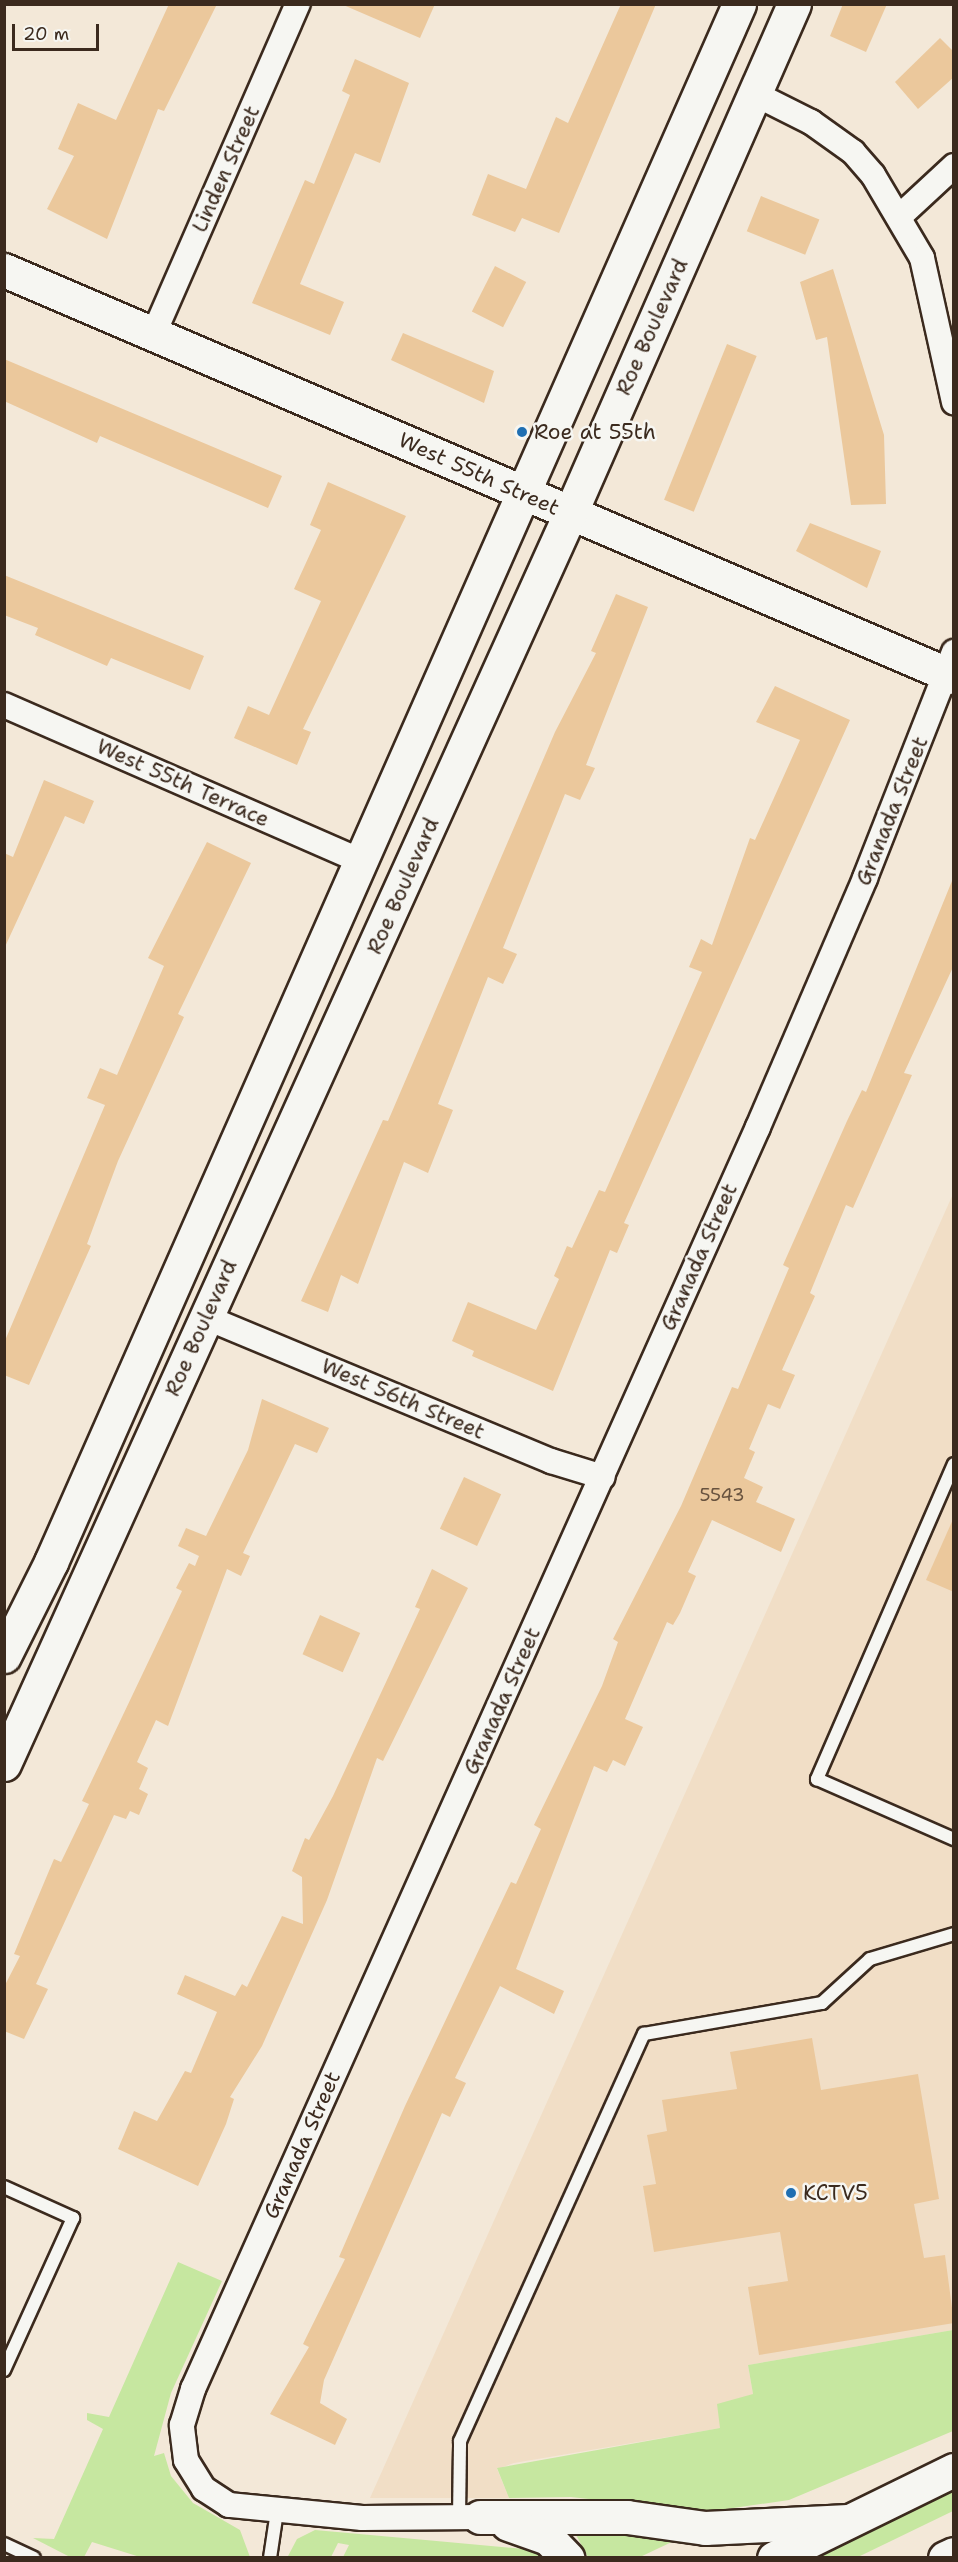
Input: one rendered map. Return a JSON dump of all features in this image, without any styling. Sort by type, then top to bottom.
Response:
[{"type":"main road","name":"Roe Boulevard","points":[[4,1656],[56,1551],[525,495],[739,4]]},
{"type":"main road","name":"Roe Boulevard","points":[[6,1755],[570,514],[794,4]]},
{"type":"main road","name":"West 55th Street","points":[[4,270],[570,514],[952,668]]},
{"type":"main road","points":[[774,2558],[954,2470]]},
{"type":"main road","points":[[470,2517],[627,2517],[705,2528],[848,2521]]},
{"type":"main road","points":[[470,2517],[537,2532],[567,2558]]},
{"type":"main road","points":[[945,2558],[954,2554]]},
{"type":"street","name":"Linden Street","points":[[154,333],[298,4]]},
{"type":"street","points":[[755,94],[811,122],[853,152],[899,217],[922,258],[954,402]]},
{"type":"street","points":[[899,217],[954,166]]},
{"type":"street","name":"Granada Street","points":[[470,2517],[277,2511],[229,2505],[204,2489],[186,2460],[182,2425],[193,2389],[603,1477],[819,986],[952,668]]},
{"type":"street","name":"West 55th Terrace","points":[[4,705],[361,861]]},
{"type":"street","name":"West 56th Street","points":[[205,1317],[551,1461],[603,1477]]},
{"type":"lane","points":[[954,1464],[818,1779],[954,1839]]},
{"type":"lane","points":[[470,2517],[460,2441],[644,2034],[822,2003],[870,1959],[954,1934]]},
{"type":"lane","points":[[4,2187],[74,2218],[4,2370]]},
{"type":"lane","points":[[270,2558],[277,2511]]},
{"type":"lane","points":[[4,2544],[34,2558]]},
{"type":"shaded area","points":[[953,1194],[953,2330],[748,2365],[753,2394],[721,2428],[514,2463],[497,2469],[509,2498],[370,2498]]},
{"type":"green space","points":[[178,2262],[222,2281],[171,2393],[154,2456],[164,2453],[171,2476],[193,2503],[240,2530],[250,2557],[140,2557],[92,2542],[84,2557],[70,2557],[33,2538],[54,2539],[103,2429],[87,2420],[87,2413],[109,2417]]},
{"type":"green space","points":[[953,2330],[953,2431],[789,2500],[706,2512],[571,2497],[509,2498],[497,2468],[720,2428],[717,2404],[753,2394],[748,2365]]},
{"type":"green space","points":[[953,2487],[953,2511],[858,2557],[810,2558]]},
{"type":"green space","points":[[622,2524],[676,2540],[640,2557],[588,2557],[575,2533]]},
{"type":"green space","points":[[315,2530],[525,2549],[544,2557],[343,2557],[349,2545],[338,2543],[331,2557],[287,2558],[297,2539]]},
{"type":"building","points":[[169,4],[217,4],[164,111],[158,109],[107,239],[47,209],[74,156],[58,149],[78,103],[116,120]]},
{"type":"building","points":[[341,4],[435,4],[420,38]]},
{"type":"building","points":[[621,4],[656,4],[559,233],[522,218],[515,232],[472,215],[488,174],[526,189],[556,117],[568,123]]},
{"type":"building","points":[[843,4],[887,4],[866,52],[830,36]]},
{"type":"building","points":[[940,38],[954,52],[954,77],[918,109],[895,82]]},
{"type":"building","points":[[355,59],[409,83],[380,163],[355,153],[300,284],[344,302],[330,335],[252,303],[305,180],[314,184],[350,95],[342,91]]},
{"type":"building","points":[[761,196],[819,220],[805,255],[747,231]]},
{"type":"building","points":[[495,266],[526,282],[503,327],[472,311]]},
{"type":"building","points":[[833,269],[884,435],[886,504],[851,505],[827,337],[816,340],[800,282]]},
{"type":"building","points":[[403,333],[494,371],[484,403],[391,360]]},
{"type":"building","points":[[727,344],[757,356],[694,512],[664,500]]},
{"type":"building","points":[[4,359],[282,476],[268,508],[100,436],[97,443],[4,401]]},
{"type":"building","points":[[328,482],[406,516],[303,729],[311,732],[297,765],[234,738],[248,706],[269,715],[321,601],[294,589],[321,530],[310,525]]},
{"type":"building","points":[[810,523],[881,551],[867,588],[796,551]]},
{"type":"building","points":[[4,575],[204,656],[190,690],[111,658],[107,666],[35,635],[38,628],[4,615]]},
{"type":"building","points":[[616,594],[648,607],[586,765],[595,768],[580,800],[565,794],[503,948],[517,954],[503,984],[488,977],[438,1104],[453,1110],[428,1173],[404,1162],[358,1284],[341,1275],[328,1312],[301,1301],[383,1120],[388,1121],[555,732],[596,653],[591,651]]},
{"type":"building","points":[[775,686],[850,720],[624,1223],[629,1225],[617,1253],[610,1250],[553,1391],[472,1356],[474,1351],[452,1341],[468,1302],[536,1330],[559,1279],[554,1276],[567,1246],[572,1248],[599,1190],[605,1192],[702,972],[689,967],[701,939],[712,945],[750,838],[755,840],[800,740],[756,722]]},
{"type":"building","points":[[44,780],[94,801],[84,824],[65,816],[4,949],[4,853],[13,857]]},
{"type":"building","points":[[207,842],[251,863],[178,1014],[184,1017],[118,1161],[87,1244],[91,1246],[29,1385],[4,1375],[4,1343],[105,1105],[87,1098],[100,1068],[117,1075],[164,966],[148,958]]},
{"type":"building","points":[[954,876],[954,965],[904,1073],[912,1075],[853,1208],[846,1205],[810,1293],[815,1296],[782,1370],[795,1375],[780,1409],[768,1404],[749,1449],[755,1452],[744,1478],[763,1487],[756,1502],[795,1519],[781,1552],[712,1520],[688,1572],[696,1576],[680,1613],[673,1625],[667,1622],[625,1719],[643,1727],[625,1766],[613,1760],[607,1772],[594,1766],[516,1969],[564,1991],[554,2014],[500,1986],[455,2078],[466,2083],[450,2117],[442,2113],[324,2380],[320,2403],[347,2419],[335,2445],[270,2414],[309,2347],[303,2344],[345,2259],[339,2257],[405,2106],[511,1882],[516,1884],[541,1829],[534,1825],[602,1686],[618,1642],[613,1639],[681,1506],[732,1387],[738,1389],[789,1268],[783,1265],[847,1121],[862,1090],[866,1092]]},
{"type":"building","points":[[262,1399],[329,1428],[317,1453],[295,1444],[243,1553],[250,1556],[241,1576],[227,1569],[168,1726],[156,1720],[137,1762],[148,1768],[139,1789],[148,1794],[139,1815],[130,1811],[126,1819],[114,1815],[36,1984],[48,1989],[24,2039],[4,2031],[4,1987],[20,1956],[14,1954],[54,1859],[61,1862],[89,1804],[82,1801],[182,1591],[176,1588],[189,1563],[195,1566],[199,1556],[178,1546],[186,1528],[206,1536],[248,1450]]},
{"type":"building","points":[[464,1477],[501,1494],[477,1546],[440,1529]]},
{"type":"building","points":[[954,1517],[954,1592],[926,1580]]},
{"type":"building","points":[[432,1569],[468,1588],[383,1761],[377,1758],[327,1900],[262,2046],[230,2097],[234,2099],[226,2124],[198,2186],[118,2149],[134,2111],[157,2121],[185,2071],[191,2073],[217,2012],[177,1994],[185,1975],[235,1996],[242,1984],[247,1987],[282,1916],[303,1924],[302,1877],[292,1871],[305,1838],[309,1840],[333,1796],[420,1609],[415,1607]]},
{"type":"building","points":[[320,1615],[360,1633],[343,1672],[303,1654]]},
{"type":"building","name":"KCTV5","points":[[812,2038],[821,2090],[918,2074],[939,2199],[914,2204],[924,2258],[945,2255],[954,2323],[759,2355],[748,2287],[788,2281],[780,2232],[654,2252],[643,2186],[656,2184],[647,2135],[667,2131],[662,2100],[737,2089],[730,2052]]},
{"type":"place","name":"Roe at 55th","points":[[522,432]]},
{"type":"place","name":"KCTV5","points":[[791,2193]]}]
